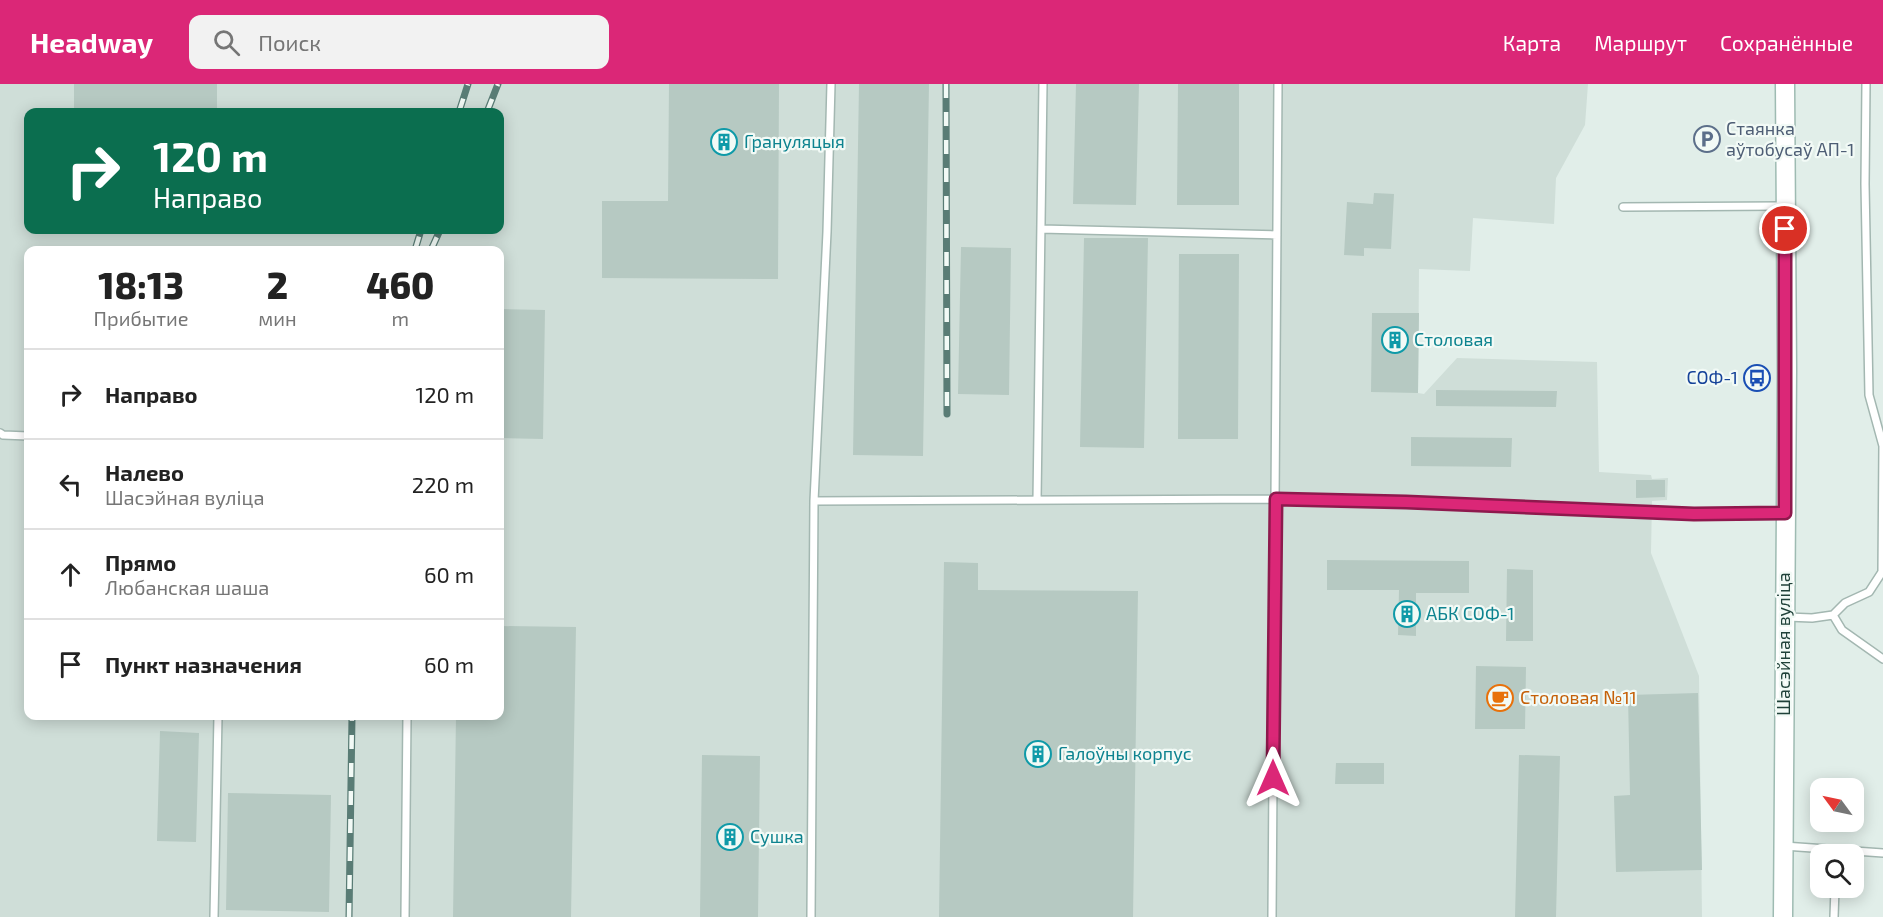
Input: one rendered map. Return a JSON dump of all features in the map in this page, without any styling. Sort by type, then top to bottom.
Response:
[{"type":"main road","name":"Шасэйная вуліца","points":[[1784,917],[1785,84]]},
{"type":"lane","points":[[811,917],[814,501],[831,84]]},
{"type":"lane","points":[[1037,500],[1043,84]]},
{"type":"lane","points":[[1272,917],[1278,84]]},
{"type":"lane","points":[[1784,617],[1812,618],[1833,615],[1845,603],[1869,592],[1882,572],[1883,446],[1869,395],[1864,184],[1866,84]]},
{"type":"lane","points":[[1623,207],[1785,206]]},
{"type":"lane","points":[[1041,229],[1277,236]]},
{"type":"lane","points":[[0,433],[24,436]]},
{"type":"lane","points":[[814,501],[1276,499],[1694,514],[1785,513]]},
{"type":"lane","points":[[1833,615],[1842,630],[1883,659]]},
{"type":"lane","points":[[214,917],[218,720]]},
{"type":"lane","points":[[405,917],[407,720]]},
{"type":"lane","points":[[1784,846],[1810,849]]},
{"type":"lane","points":[[1864,853],[1883,853]]},
{"type":"lane","points":[[1834,917],[1835,898]]},
{"type":"shaded area","points":[[0,84],[1588,84],[1585,125],[1556,178],[1554,224],[1473,218],[1470,271],[1419,269],[1418,393],[1424,394],[1457,358],[1597,362],[1599,472],[1651,475],[1652,479],[1668,478],[1667,500],[1652,501],[1651,553],[1699,676],[1702,917],[0,917]]},
{"type":"building","points":[[74,84],[217,84],[217,108],[74,108]]},
{"type":"building","name":"Грануляцыя","points":[[669,84],[779,84],[778,279],[602,278],[602,201],[668,201]]},
{"type":"building","points":[[859,84],[929,84],[923,456],[853,455]]},
{"type":"building","points":[[1076,84],[1139,84],[1136,205],[1073,204]]},
{"type":"building","points":[[1178,84],[1239,84],[1239,205],[1177,205]]},
{"type":"building","points":[[1374,193],[1394,194],[1391,249],[1364,248],[1364,256],[1344,255],[1347,202],[1373,204]]},
{"type":"building","points":[[1084,238],[1148,238],[1144,448],[1080,447]]},
{"type":"building","points":[[961,247],[1011,248],[1009,395],[958,394]]},
{"type":"building","points":[[1179,254],[1239,254],[1238,439],[1178,439]]},
{"type":"building","points":[[504,309],[545,310],[543,439],[504,438]]},
{"type":"building","name":"Столовая","points":[[1372,313],[1419,313],[1418,393],[1371,392]]},
{"type":"building","points":[[1436,390],[1557,391],[1556,407],[1436,406]]},
{"type":"building","points":[[1411,437],[1512,438],[1511,467],[1411,466]]},
{"type":"building","points":[[1636,480],[1665,480],[1665,497],[1636,498]]},
{"type":"building","name":"АБК СОФ-1","points":[[1327,560],[1469,561],[1469,593],[1416,593],[1416,636],[1398,635],[1399,590],[1327,590]]},
{"type":"building","name":"Галоўны корпус","points":[[944,562],[978,563],[978,590],[1138,591],[1133,917],[939,917]]},
{"type":"building","points":[[1507,569],[1533,570],[1533,641],[1506,641]]},
{"type":"building","points":[[504,626],[576,627],[571,917],[453,917],[456,720],[504,720]]},
{"type":"building","name":"Столовая №11","points":[[1476,666],[1526,667],[1525,729],[1475,729]]},
{"type":"building","points":[[1698,693],[1702,870],[1616,872],[1614,796],[1630,795],[1628,695]]},
{"type":"building","points":[[160,731],[199,733],[196,842],[157,841]]},
{"type":"building","name":"Сушка","points":[[702,755],[760,756],[758,917],[700,917]]},
{"type":"building","points":[[1519,755],[1560,756],[1556,917],[1515,917]]},
{"type":"building","points":[[1336,763],[1384,763],[1384,784],[1335,784]]},
{"type":"building","points":[[228,793],[331,795],[329,912],[226,910]]},
{"type":"railway","points":[[460,108],[468,84]]},
{"type":"railway","points":[[489,108],[498,84]]},
{"type":"railway","points":[[946,84],[947,414]]},
{"type":"railway","points":[[416,246],[420,234]]},
{"type":"railway","points":[[433,246],[438,234]]},
{"type":"railway","points":[[349,917],[352,720]]},
{"type":"place","name":"Стаянка аўтобусаў АП-1","points":[[1707,139]]},
{"type":"place","name":"Грануляцыя","points":[[724,142]]},
{"type":"place","name":"Столовая","points":[[1395,340]]},
{"type":"place","name":"СОФ-1","points":[[1757,378]]},
{"type":"place","name":"АБК СОФ-1","points":[[1407,614]]},
{"type":"place","name":"Столовая №11","points":[[1500,698]]},
{"type":"place","name":"Галоўны корпус","points":[[1038,754]]},
{"type":"place","name":"Сушка","points":[[730,837]]},
{"type":"route","points":[[1273,778],[1276,499],[1694,514],[1785,513],[1785,229]]}]
